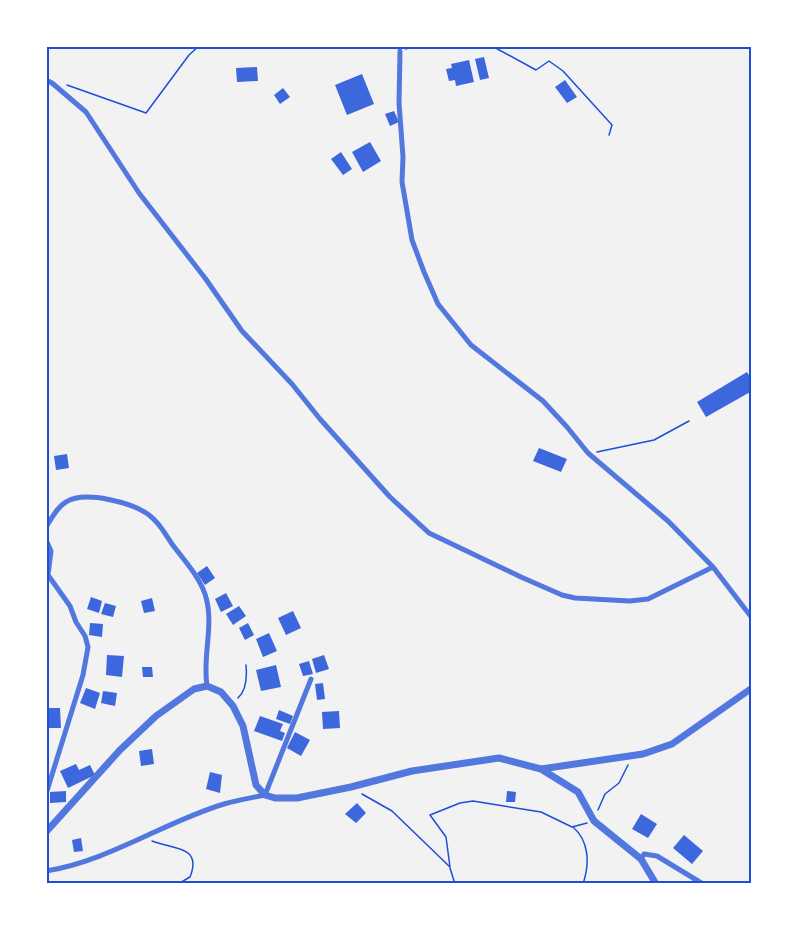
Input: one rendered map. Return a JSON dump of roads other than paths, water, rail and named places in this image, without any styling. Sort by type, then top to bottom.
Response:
[{"type":"street","points":[[400,51],[402,182],[412,240],[438,304],[471,345],[543,401],[588,453],[668,521],[713,567],[752,618]]},
{"type":"street","points":[[46,80],[86,112],[139,193],[242,331],[292,384],[390,497],[429,533],[552,591],[575,598],[630,602],[648,599],[713,567]]},
{"type":"street","points":[[46,527],[59,508],[68,500],[84,497],[98,497],[122,503],[148,514],[159,524],[196,576],[205,595],[209,624],[205,672],[207,686]]},
{"type":"street","points":[[46,540],[51,551],[48,575],[70,606],[88,647],[83,675],[46,794]]},
{"type":"street","points":[[264,795],[311,679]]},
{"type":"street","points":[[46,832],[120,750],[156,716],[194,689],[207,686],[222,692],[233,706],[243,726],[256,785],[264,795]]},
{"type":"street","points":[[541,769],[643,754],[672,744],[752,688]]},
{"type":"street","points":[[46,871],[60,869],[106,854],[223,804],[264,795],[275,798],[297,798],[351,788],[412,771],[499,758],[541,769],[578,792],[594,820],[641,859],[656,884]]},
{"type":"street","points":[[641,859],[644,854],[657,856],[703,884]]}]
